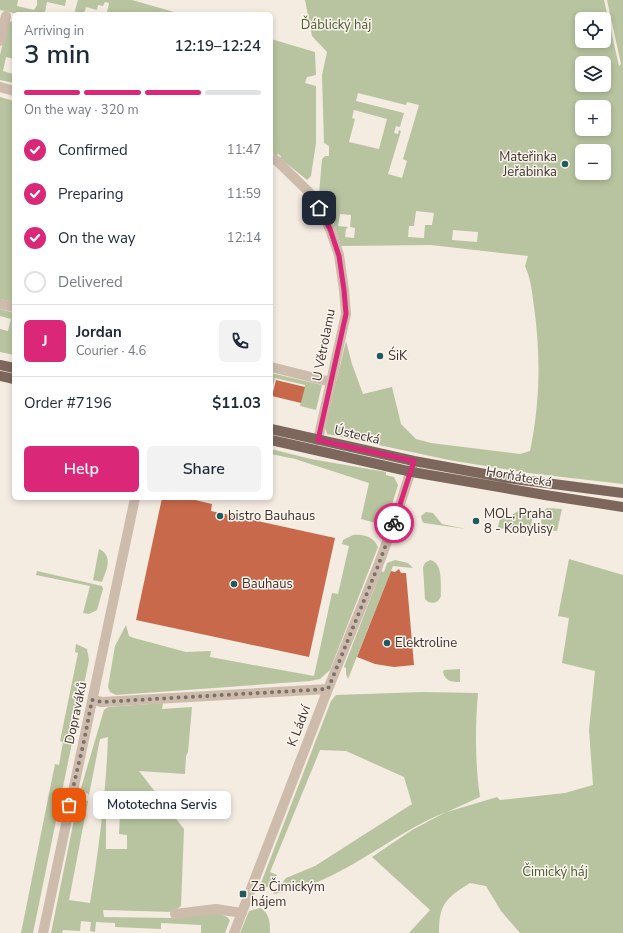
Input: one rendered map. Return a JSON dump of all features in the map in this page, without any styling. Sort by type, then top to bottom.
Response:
[{"type":"main road","points":[[0,364],[12,367]]},
{"type":"main road","points":[[0,376],[12,379]]},
{"type":"main road","name":"Ústecká","points":[[273,429],[414,461]]},
{"type":"main road","name":"Ústecká","points":[[273,440],[412,472]]},
{"type":"main road","name":"Horňátecká","points":[[414,461],[506,478],[623,493]]},
{"type":"main road","name":"Horňátecká","points":[[412,472],[524,492],[623,506]]},
{"type":"street","points":[[0,41],[7,16]]},
{"type":"street","points":[[0,87],[12,90]]},
{"type":"street","name":"U Větrolamu","points":[[273,159],[277,161],[314,197],[330,229],[339,256],[346,314],[318,440]]},
{"type":"street","points":[[0,304],[12,307]]},
{"type":"street","points":[[273,368],[331,382]]},
{"type":"street","name":"K Ládví","points":[[234,933],[328,689],[378,566],[412,472],[414,461]]},
{"type":"street","name":"Dopraváků","points":[[43,933],[135,500]]},
{"type":"street","points":[[92,700],[102,702],[328,689]]},
{"type":"street","points":[[175,914],[216,909],[242,913]]},
{"type":"green space","points":[[0,0],[18,0],[17,6],[34,10],[37,5],[37,0],[66,0],[65,6],[47,2],[45,12],[12,13],[0,10]]},
{"type":"green space","points":[[78,0],[132,0],[174,12],[107,12],[109,3],[105,2],[103,6],[98,5],[97,10],[86,7],[85,12],[75,12]]},
{"type":"green space","name":"Ďáblický háj","points":[[305,0],[604,0],[607,12],[575,12],[575,48],[611,48],[611,31],[619,66],[621,64],[611,12],[610,12],[607,0],[623,0],[623,484],[528,473],[449,460],[327,434],[325,427],[346,341],[352,364],[363,394],[392,387],[401,424],[416,439],[431,443],[520,454],[530,451],[538,397],[538,343],[532,291],[525,266],[528,256],[431,245],[341,246],[328,206],[320,199],[319,194],[322,159],[325,156],[329,156],[329,146],[324,143],[322,75],[327,52],[312,36]],"holes":[[[358,93],[406,105],[407,102],[419,105],[403,159],[407,161],[402,178],[388,174],[401,131],[399,130],[398,134],[394,133],[396,126],[400,127],[404,113],[356,101]],[[354,110],[387,119],[379,149],[349,142],[355,119],[352,118]],[[416,211],[434,213],[432,225],[425,225],[424,238],[408,237],[409,226],[414,226]],[[340,214],[351,215],[350,227],[355,228],[354,238],[345,237],[346,229],[348,227],[338,226]],[[453,230],[478,232],[477,242],[452,240]]]},
{"type":"green space","points":[[12,21],[12,58],[6,57],[3,71],[12,74],[12,83],[0,80],[0,55],[9,22]]},
{"type":"green space","points":[[273,40],[315,52],[316,75],[307,77],[305,83],[316,86],[316,143],[311,176],[307,180],[280,158],[281,156],[278,154],[277,156],[273,153]]},
{"type":"green space","points":[[0,97],[12,100],[12,302],[0,299]]},
{"type":"green space","points":[[0,309],[12,312],[12,355],[0,352],[0,329],[8,331],[11,319],[0,316]]},
{"type":"green space","points":[[273,373],[322,385],[316,410],[300,406],[305,385],[275,378],[273,386]]},
{"type":"green space","points":[[273,450],[311,459],[386,472],[386,475],[394,477],[398,485],[388,518],[376,523],[361,519],[369,483],[295,459],[273,454]]},
{"type":"green space","points":[[547,508],[562,509],[557,531],[548,530],[541,523],[543,511]]},
{"type":"green space","points":[[519,511],[529,514],[532,520],[530,532],[526,534],[507,527],[501,529],[498,528],[500,519],[511,516]]},
{"type":"green space","points":[[426,512],[433,513],[442,524],[466,529],[424,523],[421,516]]},
{"type":"green space","points":[[353,535],[368,537],[374,541],[378,547],[330,670],[320,679],[310,681],[116,695],[110,692],[108,687],[115,646],[126,625],[129,636],[134,638],[186,652],[211,651],[210,657],[314,676],[332,593],[338,594],[349,546],[342,544],[343,540]]},
{"type":"green space","points":[[99,549],[104,552],[108,560],[107,569],[102,582],[93,580]]},
{"type":"green space","name":"Čimický háj","points":[[569,559],[623,575],[623,933],[520,933],[501,911],[486,886],[470,883],[455,893],[442,908],[439,933],[409,933],[430,910],[372,857],[412,830],[446,812],[424,822],[341,871],[297,889],[273,894],[286,878],[315,866],[412,804],[404,777],[346,751],[320,750],[270,872],[277,875],[268,887],[262,888],[261,883],[331,701],[336,695],[423,692],[478,693],[476,745],[480,797],[447,812],[497,797],[500,800],[565,793],[593,785],[589,730],[595,671],[562,663],[569,618],[558,616]]},
{"type":"green space","points":[[395,560],[408,563],[413,568],[393,566],[348,679],[346,668],[344,667],[381,571],[384,572],[387,563]]},
{"type":"green space","points":[[430,560],[437,565],[440,575],[441,596],[438,601],[434,603],[431,603],[425,599],[423,567],[425,563]]},
{"type":"green space","points":[[37,571],[102,586],[103,589],[97,610],[89,614],[83,613],[90,586],[36,575]]},
{"type":"green space","points":[[76,644],[87,649],[89,660],[33,933],[21,933],[55,764],[59,765],[63,742],[60,741],[78,653],[75,652]]},
{"type":"green space","points":[[460,669],[460,682],[454,682],[447,679],[443,672],[444,670]]},
{"type":"green space","points":[[163,703],[162,709],[192,707],[185,774],[139,771],[184,829],[181,906],[174,912],[103,910],[104,917],[173,918],[216,912],[230,920],[225,933],[201,933],[201,925],[161,923],[161,929],[115,927],[115,923],[96,922],[95,932],[90,931],[91,922],[81,921],[80,931],[63,930],[62,933],[51,933],[77,805],[82,800],[88,801],[69,900],[90,903],[102,820],[108,737],[100,739],[89,795],[81,788],[104,710],[108,707]],"holes":[[[106,812],[120,812],[119,834],[127,835],[127,849],[106,849]]]},
{"type":"green space","points":[[260,908],[268,915],[270,933],[240,933],[249,911]]},
{"type":"building","points":[[276,380],[305,387],[301,403],[273,396]]},
{"type":"building","name":"Bauhaus","points":[[162,500],[195,500],[212,504],[211,511],[335,538],[309,657],[136,620]]},
{"type":"building","points":[[399,569],[401,573],[406,573],[414,665],[394,667],[375,664],[357,657],[391,571],[395,572]]},
{"type":"way so far","points":[[69,805],[92,700],[102,702],[328,689],[394,523]]},
{"type":"place","name":"Mateřinka Jeřabinka","points":[[565,164]]},
{"type":"place","name":"ŚiK","points":[[380,356]]},
{"type":"place","name":"bistro Bauhaus","points":[[220,516]]},
{"type":"place","name":"MOL, Praha 8 - Kobylisy","points":[[476,521]]},
{"type":"place","name":"Bauhaus","points":[[234,584]]},
{"type":"place","name":"Elektroline","points":[[387,643]]},
{"type":"place","name":"Mototechna Servis","points":[[69,805]]},
{"type":"place","name":"Za Čimickým hájem","points":[[243,894]]},
{"type":"route","points":[[319,208],[330,229],[339,256],[346,314],[318,440],[414,461],[412,472],[394,523]]}]
